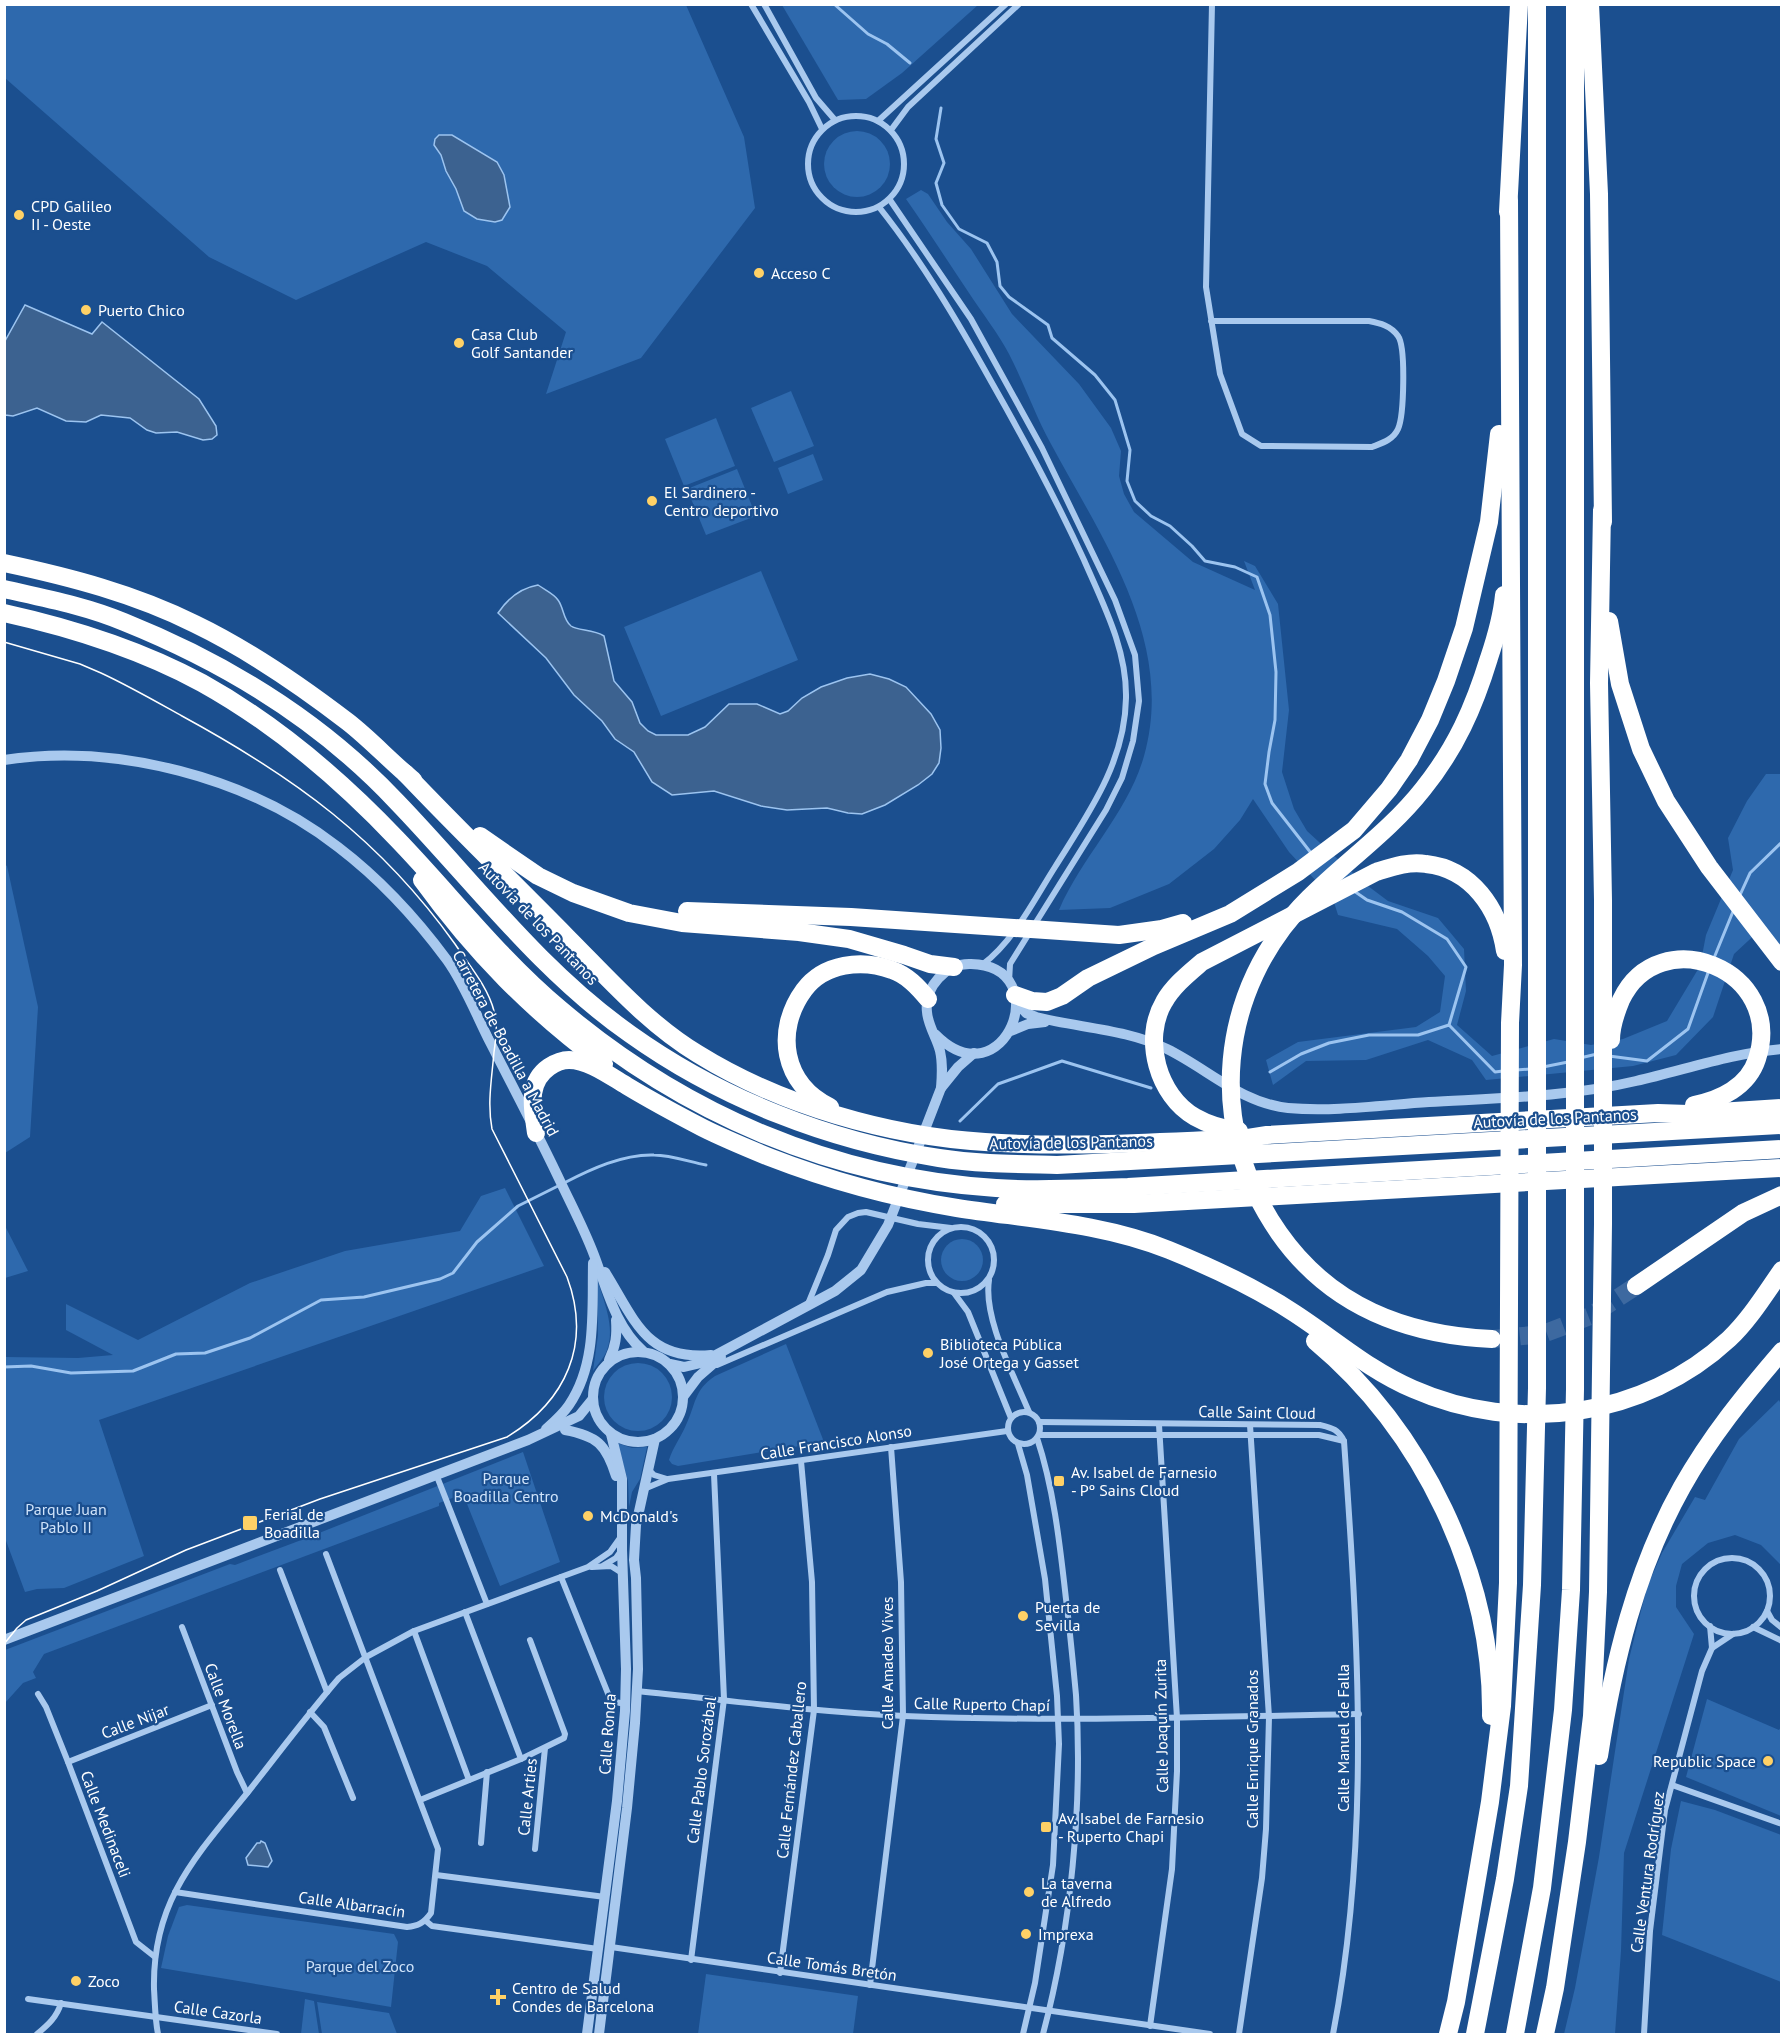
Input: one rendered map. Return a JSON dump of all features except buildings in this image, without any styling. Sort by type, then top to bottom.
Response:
[{"type":"highway","points":[[1013,993],[1032,1001],[1047,1002],[1062,996],[1088,978],[1154,946],[1230,914],[1298,872],[1354,830],[1389,789],[1409,760],[1430,720],[1464,628],[1489,522],[1501,401],[1503,264],[1509,200],[1519,4]]},
{"type":"highway","points":[[1475,2034],[1506,1879],[1519,1786],[1532,1585],[1538,1388],[1536,1231],[1537,4]]},
{"type":"highway","points":[[1515,2034],[1542,1888],[1563,1710],[1571,1590],[1575,1389],[1575,4]]},
{"type":"highway","points":[[1556,1988],[1592,1716],[1599,1592],[1603,1224],[1599,683],[1602,510],[1599,194],[1590,4]]},
{"type":"highway","points":[[1448,2034],[1456,2002],[1490,1802],[1502,1706],[1508,1583],[1510,1001],[1513,965],[1509,200]]},
{"type":"highway","points":[[1602,510],[1609,626],[1620,684],[1641,749],[1666,801],[1782,978]]},
{"type":"highway","points":[[1492,1339],[1428,1332],[1397,1323],[1367,1310],[1314,1274],[1291,1251],[1262,1206],[1247,1174],[1233,1121],[1230,1087],[1234,1035],[1248,987],[1258,966],[1282,929],[1308,899],[1407,809],[1435,774],[1464,728],[1479,692],[1495,640],[1504,602],[1510,545]]},
{"type":"highway","points":[[4,563],[56,574],[130,596],[195,624],[254,657],[298,686],[350,723],[405,774],[643,1012],[696,1053],[747,1082],[838,1117],[937,1137],[1028,1145],[1179,1142],[1267,1135],[1782,1108]]},
{"type":"highway","name":"Autovía de los Pantanos","points":[[4,589],[49,599],[122,621],[240,676],[292,711],[355,762],[395,799],[528,945],[578,993],[630,1035],[684,1068],[750,1103],[814,1128],[868,1143],[939,1158],[995,1164],[1057,1165],[1782,1125]]},
{"type":"highway","points":[[4,613],[44,621],[117,645],[203,684],[252,716],[315,761],[394,836],[511,963],[559,1008],[617,1054],[668,1088],[739,1125],[810,1153],[937,1182],[996,1188],[1061,1189],[1782,1149]]},
{"type":"highway","points":[[405,774],[499,851],[538,876],[629,913],[682,923],[799,932],[849,939],[930,964],[954,967]]},
{"type":"highway","points":[[394,836],[398,847],[445,912],[500,975],[546,1019],[649,1098]]},
{"type":"highway","points":[[1267,1135],[1217,1128],[1193,1116],[1173,1099],[1155,1059],[1154,1030],[1162,1004],[1178,983],[1202,962],[1376,872],[1400,865],[1426,863],[1444,868],[1478,890],[1498,920],[1503,937],[1510,1001]]},
{"type":"highway","points":[[1709,867],[1782,962]]},
{"type":"highway","points":[[573,892],[661,910],[851,917],[1060,933],[1119,935],[1162,929],[1216,913],[1252,899]]},
{"type":"highway","points":[[1603,1224],[1610,1190],[1611,1032],[1617,1010],[1625,992],[1636,978],[1656,964],[1680,960],[1704,962],[1724,970],[1742,982],[1755,999],[1762,1020],[1763,1043],[1755,1065],[1742,1083],[1714,1101],[1658,1113]]},
{"type":"highway","points":[[862,1121],[823,1103],[807,1090],[790,1068],[787,1039],[793,1010],[804,989],[816,978],[831,970],[847,964],[869,964],[893,970],[907,979],[928,999]]},
{"type":"highway","points":[[536,1133],[532,1098],[535,1084],[541,1073],[553,1064],[572,1059],[586,1064],[704,1128],[748,1149],[832,1179],[919,1201],[1042,1220],[1151,1242],[1202,1263],[1289,1310],[1369,1366],[1410,1388],[1455,1406],[1513,1414],[1546,1415],[1590,1410],[1638,1395],[1694,1365],[1727,1340],[1752,1314],[1782,1270]]},
{"type":"highway","points":[[890,1193],[1015,1205],[1134,1204],[1782,1168]]},
{"type":"highway","points":[[1636,1286],[1743,1213],[1782,1195]]},
{"type":"highway","points":[[1245,1286],[1331,1354],[1379,1405],[1416,1456],[1456,1536],[1476,1594],[1486,1653],[1491,1705],[1490,1802]]},
{"type":"highway","points":[[1545,2034],[1566,1955],[1582,1873],[1605,1718],[1617,1656],[1634,1601],[1656,1541],[1681,1488],[1737,1403],[1782,1351]]},
{"type":"street","points":[[751,4],[809,102],[822,129]]},
{"type":"street","points":[[764,4],[816,98],[835,120]]},
{"type":"street","points":[[878,121],[1006,4]]},
{"type":"street","points":[[891,130],[908,107],[1019,4]]},
{"type":"street","points":[[1211,321],[1370,321],[1385,324],[1398,336],[1402,351],[1403,409],[1398,430],[1389,441],[1372,447],[1261,446],[1242,434],[1238,425],[1220,374],[1211,321],[1206,287],[1212,4]]},
{"type":"street","points":[[847,116],[863,116],[878,121],[891,130],[903,148],[905,167],[900,187],[890,200],[879,207],[866,212],[846,211],[828,203],[812,184],[808,166],[810,148],[822,129],[835,120],[847,116]]},
{"type":"street","points":[[890,200],[971,319],[1042,448],[1115,600],[1135,655],[1138,701],[1133,741],[1122,778],[1106,810],[1010,964],[1013,993],[1016,1018],[1011,1031],[1001,1042],[988,1050],[974,1053],[959,1051],[945,1045],[929,1023],[928,999],[933,986],[942,975],[954,967],[968,963],[982,964],[992,968],[1013,993],[1026,1013],[1055,1022],[1125,1034],[1167,1049],[1227,1087],[1259,1101],[1288,1108],[1320,1108],[1592,1090],[1636,1081],[1723,1057],[1753,1051],[1782,1049]]},
{"type":"street","points":[[879,207],[898,231],[965,334],[1021,433],[1063,515],[1104,605],[1122,656],[1126,697],[1123,737],[1111,772],[1096,803],[1035,899],[998,953],[982,964]]},
{"type":"street","name":"Carretera de Boadilla a Madrid","points":[[4,760],[30,756],[116,758],[196,774],[254,797],[299,821],[337,846],[383,884],[449,962],[553,1164],[594,1254],[615,1311],[631,1340],[643,1352]]},
{"type":"street","points":[[1011,1031],[1037,1022],[1055,1022]]},
{"type":"street","points":[[737,1344],[690,1385],[683,1397],[678,1417],[665,1433],[656,1439],[633,1442],[622,1439],[611,1434],[597,1418],[592,1400],[596,1379],[608,1362],[625,1353],[643,1352],[653,1354],[670,1364],[684,1367],[693,1365],[807,1306],[850,1281],[861,1270],[888,1225],[941,1088],[943,1065],[935,1034]]},
{"type":"street","points":[[941,1088],[958,1067],[974,1053]]},
{"type":"street","points":[[807,1306],[836,1230],[848,1217],[858,1213],[866,1212],[918,1224],[970,1228],[986,1237],[994,1253],[993,1270],[987,1291],[989,1310],[1029,1412],[1039,1422],[1038,1436],[1049,1483],[1063,1576],[1077,1720],[1077,1810],[1072,1867],[1049,2011],[1043,2034]]},
{"type":"street","points":[[937,1283],[929,1268],[929,1251],[938,1237],[952,1228]]},
{"type":"street","points":[[594,1254],[648,1338],[663,1349],[678,1355],[694,1357],[714,1355]]},
{"type":"street","points":[[542,1434],[568,1406],[579,1387],[587,1365],[592,1335],[594,1254]]},
{"type":"street","points":[[953,1292],[968,1293],[976,1290],[989,1279]]},
{"type":"street","points":[[705,1370],[887,1292],[926,1283],[937,1283],[953,1292],[968,1312],[1011,1418]]},
{"type":"street","name":"Carretera de Boadilla a Madrid","points":[[608,1362],[614,1350],[617,1335],[615,1311]]},
{"type":"street","points":[[670,1364],[677,1374],[683,1397]]},
{"type":"street","points":[[4,1640],[542,1434],[579,1416],[592,1400]]},
{"type":"street","points":[[1023,2034],[1047,1913],[1053,1865],[1059,1744],[1045,1579],[1027,1475],[1018,1444],[1007,1431],[1011,1418],[1019,1412],[1029,1412]]},
{"type":"street","name":"Calle Saint Cloud","points":[[1039,1422],[1320,1425],[1333,1428],[1340,1433],[1344,1441]]},
{"type":"street","name":"Calle Joaquín Zurita","points":[[1150,2026],[1172,1869],[1176,1813],[1177,1718],[1159,1425]]},
{"type":"street","name":"Calle Enrique Granados","points":[[1239,2034],[1262,1878],[1266,1829],[1269,1717],[1250,1425]]},
{"type":"street","points":[[542,1434],[603,1426]]},
{"type":"street","points":[[565,1430],[586,1434],[602,1445],[613,1466],[622,1497]]},
{"type":"street","name":"Calle Francisco Alonso","points":[[643,1489],[668,1479],[1007,1431]]},
{"type":"street","name":"Calle Ronda","points":[[587,2034],[617,1802],[625,1704],[622,1479],[611,1434]]},
{"type":"street","name":"Calle Saint Cloud","points":[[1038,1436],[1319,1435],[1344,1441]]},
{"type":"street","points":[[1018,1444],[1029,1444],[1038,1436]]},
{"type":"street","name":"Calle Ronda","points":[[599,2034],[627,1808],[637,1691],[638,1623],[634,1547],[636,1526],[656,1439]]},
{"type":"street","name":"Calle Manuel de Falla","points":[[1333,2034],[1348,1933],[1356,1854],[1359,1714],[1353,1559],[1344,1441]]},
{"type":"street","name":"Calle Amadeo Vives","points":[[870,1985],[903,1716],[901,1582],[891,1447]]},
{"type":"street","name":"Calle Fernández Caballero","points":[[780,1973],[814,1710],[812,1582],[801,1461]]},
{"type":"street","points":[[648,1468],[654,1475],[668,1479]]},
{"type":"street","points":[[436,1474],[487,1604]]},
{"type":"street","name":"Calle Pablo Sorozábal","points":[[691,1960],[724,1700],[714,1474]]},
{"type":"street","points":[[588,1567],[610,1552],[621,1536]]},
{"type":"street","points":[[603,1565],[616,1558],[622,1550]]},
{"type":"street","name":"Calle Albarracín","points":[[176,1892],[407,1927],[417,1926],[426,1921],[431,1913],[438,1849],[326,1554]]},
{"type":"street","points":[[1740,1559],[1757,1568],[1765,1578],[1769,1590],[1770,1601],[1767,1611],[1753,1627],[1741,1633],[1733,1634],[1716,1630],[1698,1612],[1694,1600],[1695,1587],[1700,1575],[1720,1560],[1740,1559]]},
{"type":"street","points":[[158,2034],[155,2016],[155,1957],[160,1931],[176,1892],[202,1847],[339,1678],[366,1657],[414,1631],[465,1612],[588,1567],[611,1566],[623,1574]]},
{"type":"street","points":[[280,1570],[327,1692]]},
{"type":"street","points":[[561,1577],[611,1701],[625,1704]]},
{"type":"street","points":[[1767,1611],[1772,1620],[1782,1628]]},
{"type":"street","points":[[465,1612],[521,1759]]},
{"type":"street","name":"Calle Ventura Rodríguez","points":[[1644,2034],[1650,1931],[1665,1810],[1702,1671],[1712,1648],[1710,1626]]},
{"type":"street","name":"Calle Morella","points":[[182,1627],[247,1793]]},
{"type":"street","points":[[1753,1627],[1782,1641]]},
{"type":"street","points":[[414,1631],[469,1780]]},
{"type":"street","points":[[1712,1648],[1733,1634]]},
{"type":"street","name":"Calle Arties","points":[[420,1800],[521,1759],[564,1738],[565,1734],[530,1640]]},
{"type":"street","name":"Calle Ruperto Chapí","points":[[637,1691],[814,1710],[903,1716],[1077,1720],[1359,1714]]},
{"type":"street","name":"Calle Medinaceli","points":[[38,1695],[46,1707],[68,1762],[136,1942],[155,1957]]},
{"type":"street","name":"Calle Nijar","points":[[68,1762],[212,1705]]},
{"type":"street","points":[[310,1712],[324,1727],[353,1798]]},
{"type":"street","name":"Calle Arties","points":[[535,1849],[545,1748]]},
{"type":"street","points":[[480,1843],[487,1772]]},
{"type":"street","points":[[1672,1785],[1782,1824]]},
{"type":"street","points":[[436,1875],[606,1897]]},
{"type":"street","points":[[426,1921],[432,1926],[598,1949]]},
{"type":"street","name":"Calle Tomás Bretón","points":[[611,1947],[1210,2034]]},
{"type":"street","points":[[592,1995],[604,1996]]},
{"type":"street","name":"Calle Cazorla","points":[[28,1998],[277,2034]]},
{"type":"street","points":[[37,2034],[53,2020],[61,2003]]},
{"type":"green space","points":[[5,5],[686,5],[744,137],[755,208],[641,358],[546,394],[566,332],[487,266],[426,242],[296,300],[209,257],[5,78]]},
{"type":"green space","points":[[782,5],[978,5],[902,73],[866,99],[838,100]]},
{"type":"green space","points":[[863,131],[881,140],[888,151],[890,164],[888,177],[881,188],[870,195],[851,197],[833,188],[826,177],[824,158],[833,140],[844,133]]},
{"type":"green space","points":[[921,190],[928,194],[947,222],[971,249],[1012,314],[1079,384],[1111,428],[1121,451],[1119,476],[1124,494],[1134,512],[1193,562],[1255,590],[1244,561],[1255,566],[1278,604],[1289,710],[1282,772],[1294,809],[1307,831],[1364,883],[1388,901],[1438,918],[1464,949],[1466,991],[1457,1025],[1492,1056],[1554,1039],[1591,1045],[1623,1039],[1667,1021],[1700,966],[1706,935],[1733,870],[1728,838],[1747,801],[1766,774],[1781,774],[1781,949],[1762,928],[1734,954],[1713,1017],[1676,1055],[1633,1066],[1486,1080],[1472,1060],[1428,1040],[1366,1060],[1306,1061],[1273,1085],[1266,1060],[1298,1042],[1416,1027],[1440,1012],[1445,976],[1428,956],[1397,929],[1338,915],[1333,899],[1289,852],[1253,799],[1240,820],[1214,849],[1169,884],[1110,908],[1059,910],[1137,777],[1144,756],[1151,714],[1150,673],[1142,632],[1129,593],[1092,517],[1045,433],[1009,354],[906,199]]},
{"type":"green space","points":[[791,391],[814,446],[774,462],[751,408]]},
{"type":"green space","points":[[716,418],[735,466],[684,486],[665,439]]},
{"type":"green space","points":[[813,454],[823,480],[788,494],[778,468]]},
{"type":"green space","points":[[737,469],[756,516],[706,535],[687,489]]},
{"type":"green space","points":[[761,571],[798,660],[661,716],[624,627]]},
{"type":"green space","points":[[4,864],[7,866],[38,1007],[30,1137],[5,1153]]},
{"type":"green space","name":"Parque Juan Pablo II","points":[[505,1188],[544,1266],[99,1420],[144,1556],[64,1588],[25,1592],[5,1538],[5,1357],[78,1358],[113,1355],[66,1330],[66,1304],[138,1340],[250,1283],[345,1251],[460,1231],[481,1196]]},
{"type":"green space","points":[[4,1224],[28,1271],[5,1278],[4,1278]]},
{"type":"green space","points":[[962,1239],[970,1240],[977,1245],[982,1252],[982,1268],[977,1275],[970,1280],[962,1281],[954,1280],[947,1275],[942,1268],[941,1260],[942,1252],[947,1245],[954,1240]]},
{"type":"green space","points":[[597,1278],[608,1314],[610,1332],[606,1353],[593,1371],[598,1335]]},
{"type":"green space","points":[[786,1344],[824,1442],[678,1466],[672,1464],[669,1460],[671,1455],[699,1392],[708,1381]]},
{"type":"green space","points":[[638,1363],[651,1366],[662,1373],[669,1384],[672,1397],[669,1410],[662,1421],[651,1428],[638,1431],[625,1428],[614,1421],[607,1410],[604,1397],[607,1384],[614,1373],[625,1366]]},
{"type":"green space","points":[[1779,1400],[1782,1407],[1781,1565],[1761,1545],[1735,1535],[1708,1543],[1682,1564],[1676,1586],[1676,1607],[1694,1634],[1624,1853],[1621,1951],[1615,2034],[1564,2034],[1575,1988],[1599,1857],[1629,1659],[1647,1587],[1662,1553],[1695,1497],[1705,1500],[1739,1439]]},
{"type":"green space","points":[[617,1443],[632,1448],[647,1447],[640,1479],[632,1492],[629,1507],[628,1481]]},
{"type":"green space","name":"Parque Boadilla Centro","points":[[523,1452],[560,1562],[500,1586],[463,1494],[439,1503],[439,1506],[44,1654],[33,1672],[36,1678],[23,1683],[5,1703],[5,1650],[230,1564],[235,1565],[304,1539]]},
{"type":"green space","points":[[1707,1699],[1779,1730],[1781,1727],[1781,1816],[1686,1777]]},
{"type":"green space","points":[[1681,1801],[1715,1810],[1781,1835],[1781,1982],[1662,1935],[1671,1849]]},
{"type":"green space","name":"Parque del Zoco","points":[[187,1905],[394,1934],[398,1942],[391,2007],[161,1968],[168,1936],[179,1907]]},
{"type":"green space","points":[[706,1974],[858,1996],[853,2034],[698,2034]]},
{"type":"green space","points":[[305,1999],[314,2001],[319,2034],[301,2034]]},
{"type":"green space","points":[[317,2002],[389,2013],[397,2034],[322,2034]]},
{"type":"shaded area","points":[[439,135],[452,135],[497,162],[504,175],[510,207],[502,220],[495,222],[477,219],[464,211],[441,155],[434,145]]},
{"type":"shaded area","points":[[25,305],[92,334],[102,322],[199,399],[216,426],[217,435],[212,439],[203,440],[177,432],[156,433],[147,430],[130,418],[101,415],[86,422],[66,421],[37,408],[13,416],[5,415],[5,341]]},
{"type":"shaded area","points":[[538,585],[556,598],[566,621],[571,626],[604,636],[614,681],[632,702],[640,723],[656,735],[688,735],[705,727],[729,704],[757,704],[780,714],[788,711],[802,698],[821,687],[847,678],[870,674],[906,687],[931,714],[940,730],[939,763],[932,774],[918,785],[885,805],[862,814],[827,808],[787,810],[761,806],[714,791],[672,795],[652,782],[634,752],[615,739],[602,721],[574,695],[546,658],[498,613],[515,594]]},
{"type":"shaded area","points":[[261,1841],[265,1843],[272,1861],[268,1867],[248,1865],[246,1858]]},
{"type":"waterway","points":[[834,4],[868,34],[887,44],[910,63]]},
{"type":"waterway","points":[[941,108],[936,139],[944,163],[936,183],[942,205],[959,229],[987,243],[997,262],[1000,286],[1009,297],[1048,325],[1052,338],[1095,375],[1115,400],[1130,450],[1127,481],[1135,501],[1151,516],[1170,526],[1205,561],[1235,567],[1257,577],[1270,615],[1276,672],[1275,720],[1265,784],[1272,803],[1311,853]]},
{"type":"waterway","points":[[1739,897],[1750,873],[1782,842]]},
{"type":"waterway","points":[[1354,891],[1367,900],[1402,912],[1447,939],[1466,967],[1449,1025]]},
{"type":"waterway","points":[[1714,958],[1734,909]]},
{"type":"waterway","points":[[1609,1056],[1647,1061],[1688,1029],[1709,970]]},
{"type":"waterway","points":[[1270,1072],[1301,1054],[1329,1043],[1369,1035],[1418,1035],[1449,1025],[1495,1072],[1503,1071]]},
{"type":"waterway","points":[[1580,1058],[1597,1054]]},
{"type":"waterway","points":[[960,1121],[998,1084],[1062,1061],[1151,1088]]},
{"type":"waterway","points":[[1543,1067],[1568,1062]]},
{"type":"waterway","points":[[1516,1070],[1530,1069]]},
{"type":"waterway","points":[[564,1183],[608,1163],[642,1155],[667,1156],[706,1165]]},
{"type":"waterway","points":[[4,1367],[31,1366],[71,1373],[133,1371],[176,1354],[205,1353],[250,1338],[321,1300],[364,1297],[440,1279],[453,1273],[477,1242],[518,1206],[558,1186]]},
{"type":"tunnel","points":[[1493,1339],[1543,1334],[1590,1316],[1636,1286]]},
{"type":"tram line","points":[[4,642],[80,664],[101,673],[223,739],[298,787],[332,813],[365,842],[426,907],[472,968],[491,1002],[496,1026],[490,1100],[492,1129],[567,1277],[574,1302],[576,1325],[575,1348],[559,1388],[528,1423],[507,1437],[320,1499],[186,1550],[97,1591],[26,1620],[4,1644]]},
{"type":"place","name":"CPD Galileo II - Oeste","points":[[19,215]]},
{"type":"place","name":"Acceso C","points":[[759,273]]},
{"type":"place","name":"Puerto Chico","points":[[86,310]]},
{"type":"place","name":"Casa Club Golf Santander","points":[[459,343]]},
{"type":"place","name":"El Sardinero - Centro deportivo","points":[[652,501]]},
{"type":"place","name":"Biblioteca Pública José Ortega y Gasset","points":[[928,1353]]},
{"type":"place","name":"Av. Isabel de Farnesio - Pº Sains Cloud","points":[[1059,1481]]},
{"type":"place","name":"McDonald's","points":[[588,1516]]},
{"type":"place","name":"Ferial de Boadilla","points":[[250,1523]]},
{"type":"place","name":"Puerta de Sevilla","points":[[1023,1616]]},
{"type":"place","name":"Republic Space","points":[[1768,1761]]},
{"type":"place","name":"Av. Isabel de Farnesio - Ruperto Chapi","points":[[1046,1827]]},
{"type":"place","name":"La taverna de Alfredo","points":[[1029,1892]]},
{"type":"place","name":"Imprexa","points":[[1026,1934]]},
{"type":"place","name":"Zoco","points":[[76,1981]]},
{"type":"place","name":"Centro de Salud Condes de Barcelona","points":[[498,1997]]}]
